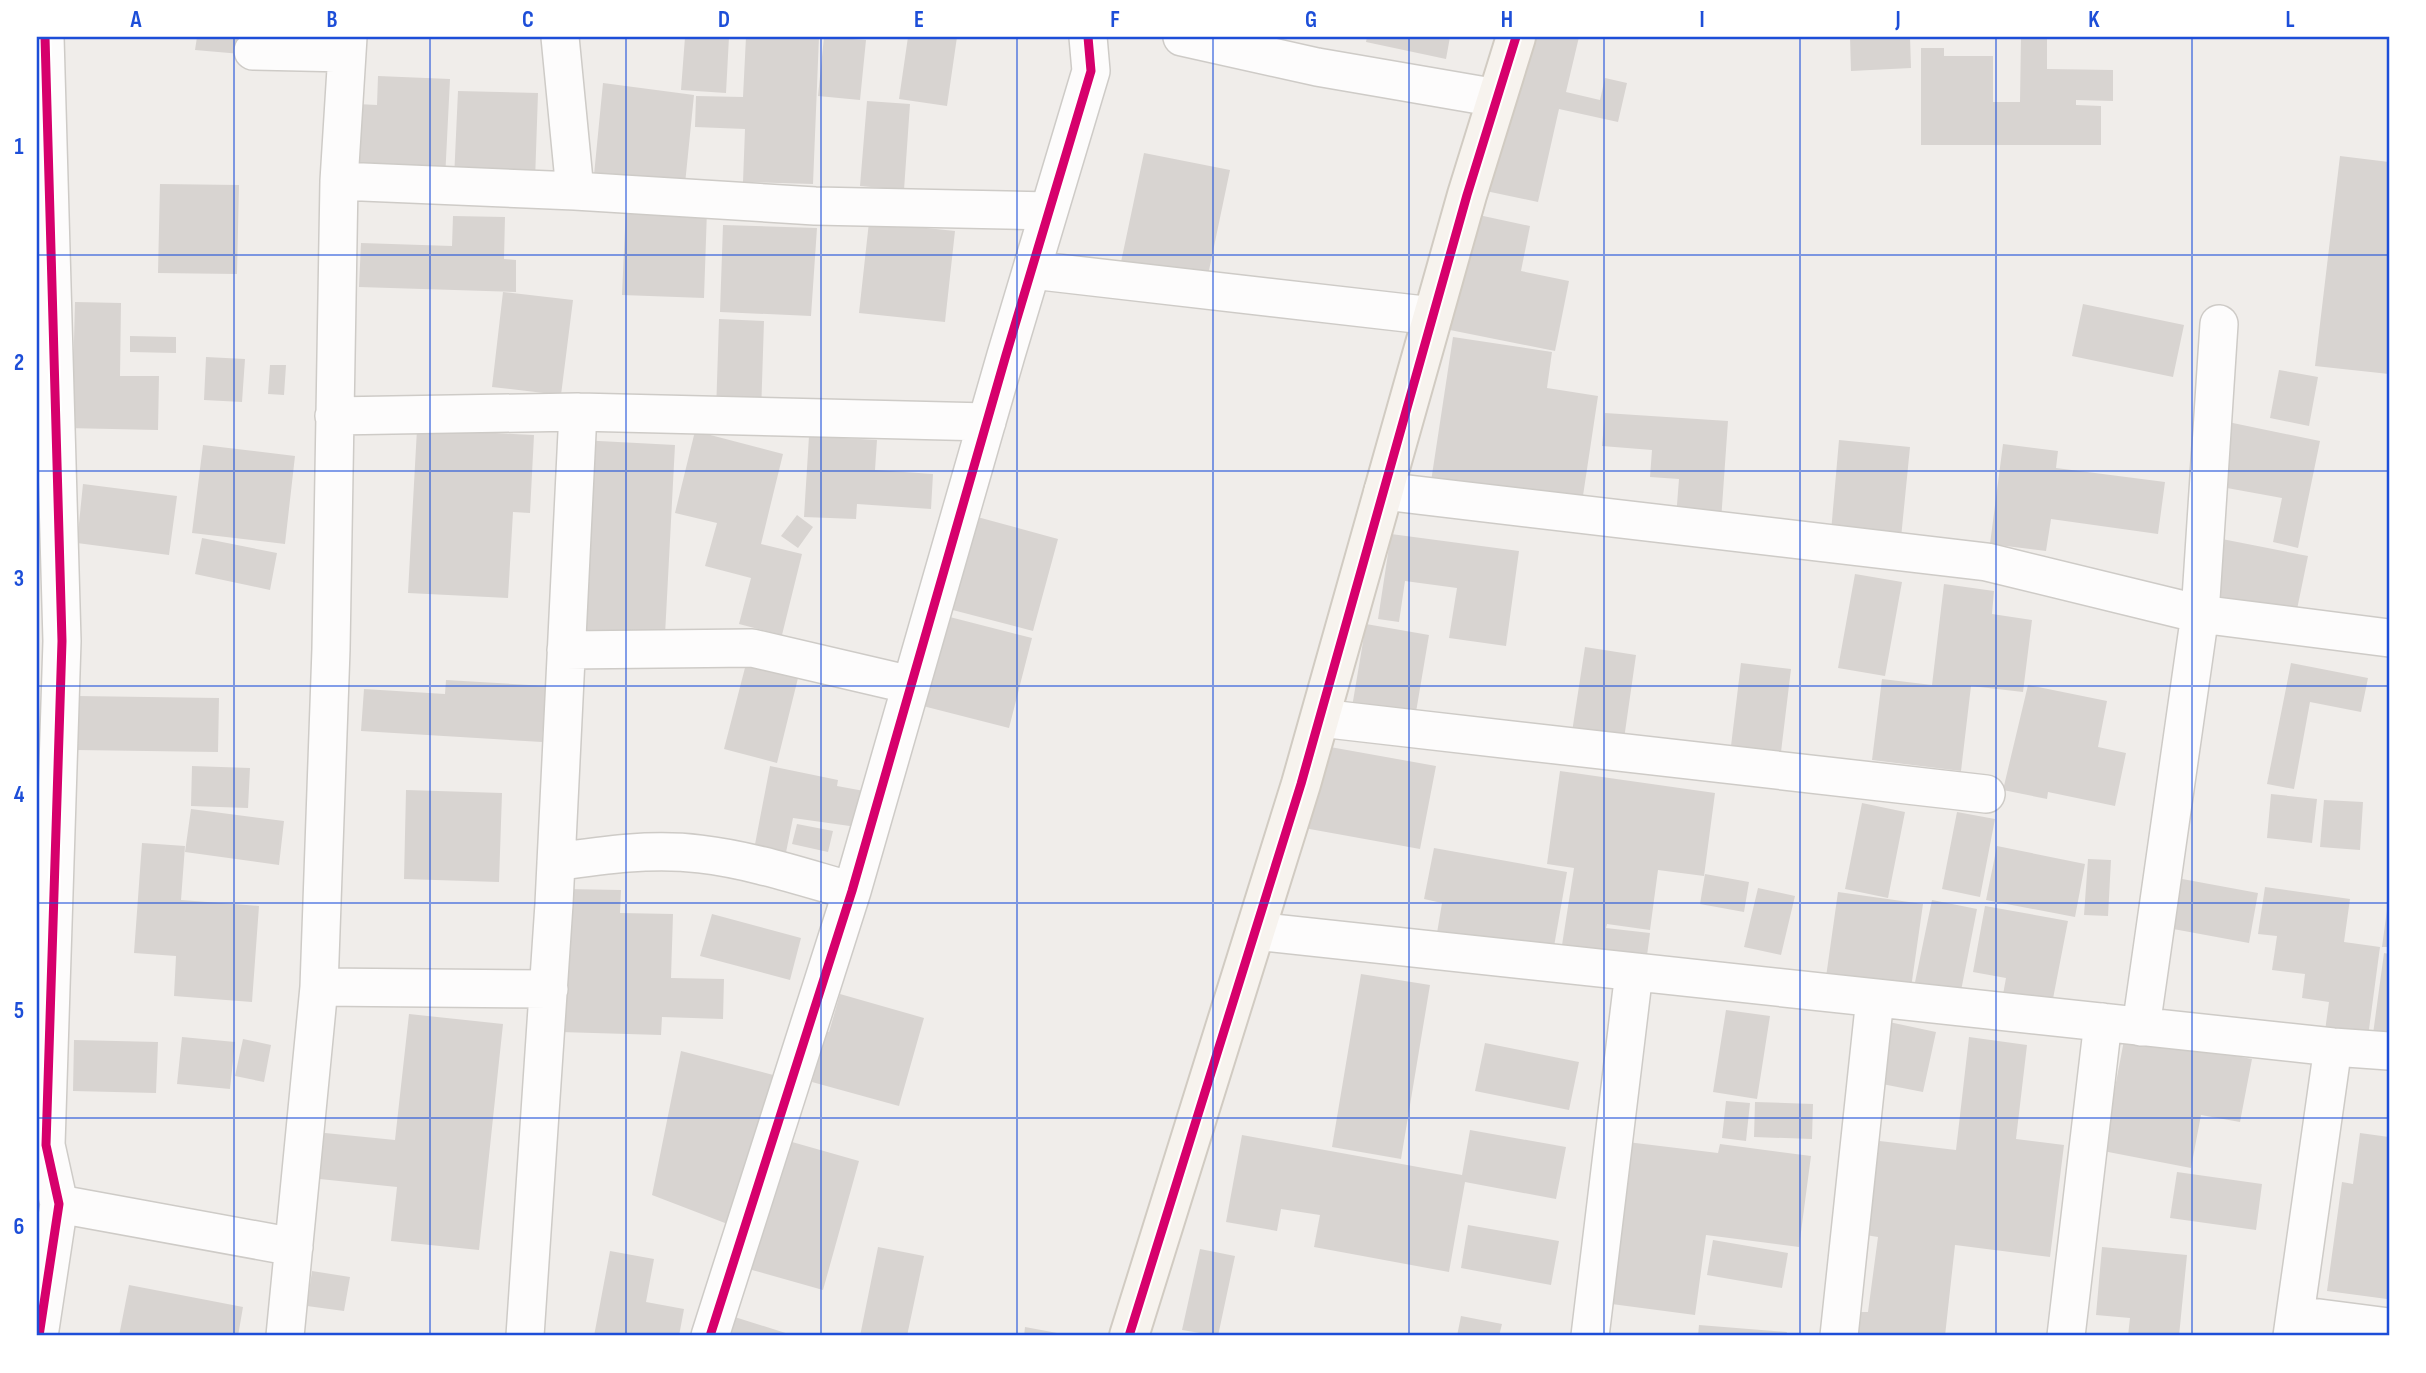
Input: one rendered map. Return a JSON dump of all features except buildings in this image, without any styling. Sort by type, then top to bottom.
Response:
[{"type":"street","points":[[39,1336],[59,1204],[42,1145],[48,679],[62,641],[45,37]]},
{"type":"street","points":[[560,37],[575,191]]},
{"type":"street","points":[[710,1336],[852,891],[1091,71],[1088,37]]},
{"type":"street","points":[[1182,37],[1319,52],[1497,98]]},
{"type":"street","points":[[1129,1336],[1320,718],[1433,316],[1516,37]]},
{"type":"street","points":[[253,51],[348,45],[339,181],[331,649],[319,986],[285,1336]]},
{"type":"street","points":[[339,181],[575,191],[815,206],[1049,211]]},
{"type":"street","points":[[1032,270],[1433,316]]},
{"type":"street","points":[[2141,1027],[2200,614],[2219,324]]},
{"type":"street","points":[[334,416],[578,412],[987,422]]},
{"type":"street","points":[[525,1336],[556,862],[578,412]]},
{"type":"street","points":[[1383,491],[1987,562],[2200,614],[2389,638]]},
{"type":"street","points":[[566,650],[752,648],[911,685]]},
{"type":"street","points":[[1320,718],[1986,794]]},
{"type":"street","points":[[556,862],[649,851],[699,854],[747,862],[852,891]]},
{"type":"street","points":[[1255,931],[2141,1027],[2389,1051]]},
{"type":"street","points":[[1590,1336],[1634,972]]},
{"type":"street","points":[[319,986],[548,989]]},
{"type":"street","points":[[1839,1336],[1875,998]]},
{"type":"street","points":[[2066,1336],[2103,1022]]},
{"type":"street","points":[[2333,1047],[2294,1326],[2389,1327]]},
{"type":"street","points":[[59,1204],[294,1247]]},
{"type":"cycle path","points":[[39,1336],[59,1204],[46,1145],[62,641],[45,37]]},
{"type":"cycle path","points":[[710,1336],[852,891],[1006,355],[1091,71],[1088,37]]},
{"type":"cycle path","points":[[1129,1336],[1301,784],[1467,195],[1516,37]]}]
